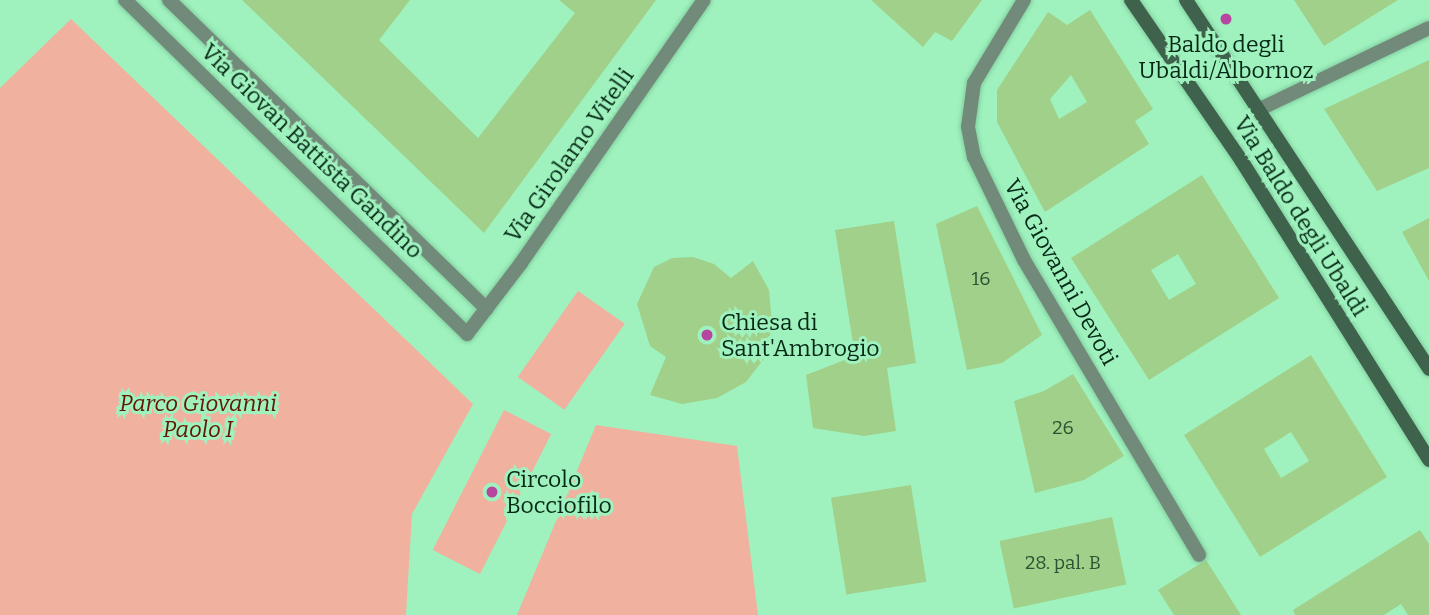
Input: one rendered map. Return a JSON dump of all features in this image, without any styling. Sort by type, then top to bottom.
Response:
[{"type":"main road","name":"Via Baldo degli Ubaldi","points":[[1131,0],[1241,160],[1429,460]]},
{"type":"main road","name":"Via Baldo degli Ubaldi","points":[[1185,0],[1260,108],[1429,369]]},
{"type":"street","name":"Via Giovan Battista Gandino","points":[[125,0],[467,334]]},
{"type":"street","name":"Via Giovan Battista Gandino","points":[[169,0],[487,309]]},
{"type":"street","name":"Via Girolamo Vitelli","points":[[467,334],[704,0]]},
{"type":"street","name":"Via Giovanni Devoti","points":[[1024,0],[974,83],[968,127],[974,157],[1024,260],[1199,555]]},
{"type":"street","points":[[1260,108],[1429,28]]},
{"type":"green space","name":"Parco Giovanni Paolo I","points":[[71,19],[473,404],[412,514],[406,615],[0,615],[0,88]]},
{"type":"green space","points":[[578,291],[625,324],[564,410],[518,377]]},
{"type":"green space","name":"Circolo Bocciofilo","points":[[504,410],[551,434],[480,574],[433,550]]},
{"type":"green space","points":[[596,425],[737,446],[758,615],[517,615]]},
{"type":"building","points":[[242,0],[410,0],[379,40],[478,138],[575,13],[559,0],[656,0],[484,233]]},
{"type":"building","points":[[871,0],[982,0],[952,41],[935,32],[923,47]]},
{"type":"building","points":[[1294,0],[1398,0],[1324,46]]},
{"type":"building","points":[[1090,10],[1153,109],[1135,121],[1149,144],[1045,212],[997,122],[997,90],[1048,12],[1067,25]],"holes":[[[1071,75],[1087,102],[1059,119],[1050,99]]]},
{"type":"building","points":[[1429,60],[1429,168],[1377,191],[1324,109]]},
{"type":"building","points":[[1202,175],[1279,298],[1149,380],[1071,258]],"holes":[[[1178,254],[1196,284],[1169,300],[1151,270]]]},
{"type":"building","points":[[977,206],[1042,335],[1002,363],[967,370],[936,224]]},
{"type":"building","points":[[1429,218],[1429,281],[1402,232]]},
{"type":"building","points":[[894,221],[916,363],[887,368],[896,431],[864,436],[813,428],[806,375],[855,356],[835,230]]},
{"type":"building","name":"Chiesa di Sant'Ambrogio","points":[[693,257],[714,264],[731,278],[753,261],[769,290],[772,323],[767,355],[746,382],[717,398],[682,404],[650,395],[666,357],[650,346],[637,304],[654,267],[672,258]]},
{"type":"building","points":[[1311,355],[1387,477],[1260,557],[1184,435]],"holes":[[[1291,432],[1309,461],[1281,478],[1264,449]]]},
{"type":"building","points":[[1073,374],[1124,456],[1084,480],[1035,493],[1014,401],[1044,391]]},
{"type":"building","points":[[911,485],[926,582],[846,594],[831,498]]},
{"type":"building","points":[[1112,517],[1126,584],[1014,608],[1000,541]]},
{"type":"building","points":[[1420,530],[1429,544],[1429,615],[1408,615],[1401,604],[1384,615],[1295,615],[1293,610]]},
{"type":"building","points":[[1206,560],[1241,615],[1174,615],[1158,590]]},
{"type":"place","name":"Baldo degli Ubaldi/Albornoz","points":[[1226,19]]},
{"type":"place","name":"Chiesa di Sant'Ambrogio","points":[[707,335]]},
{"type":"place","name":"Circolo Bocciofilo","points":[[492,492]]}]
